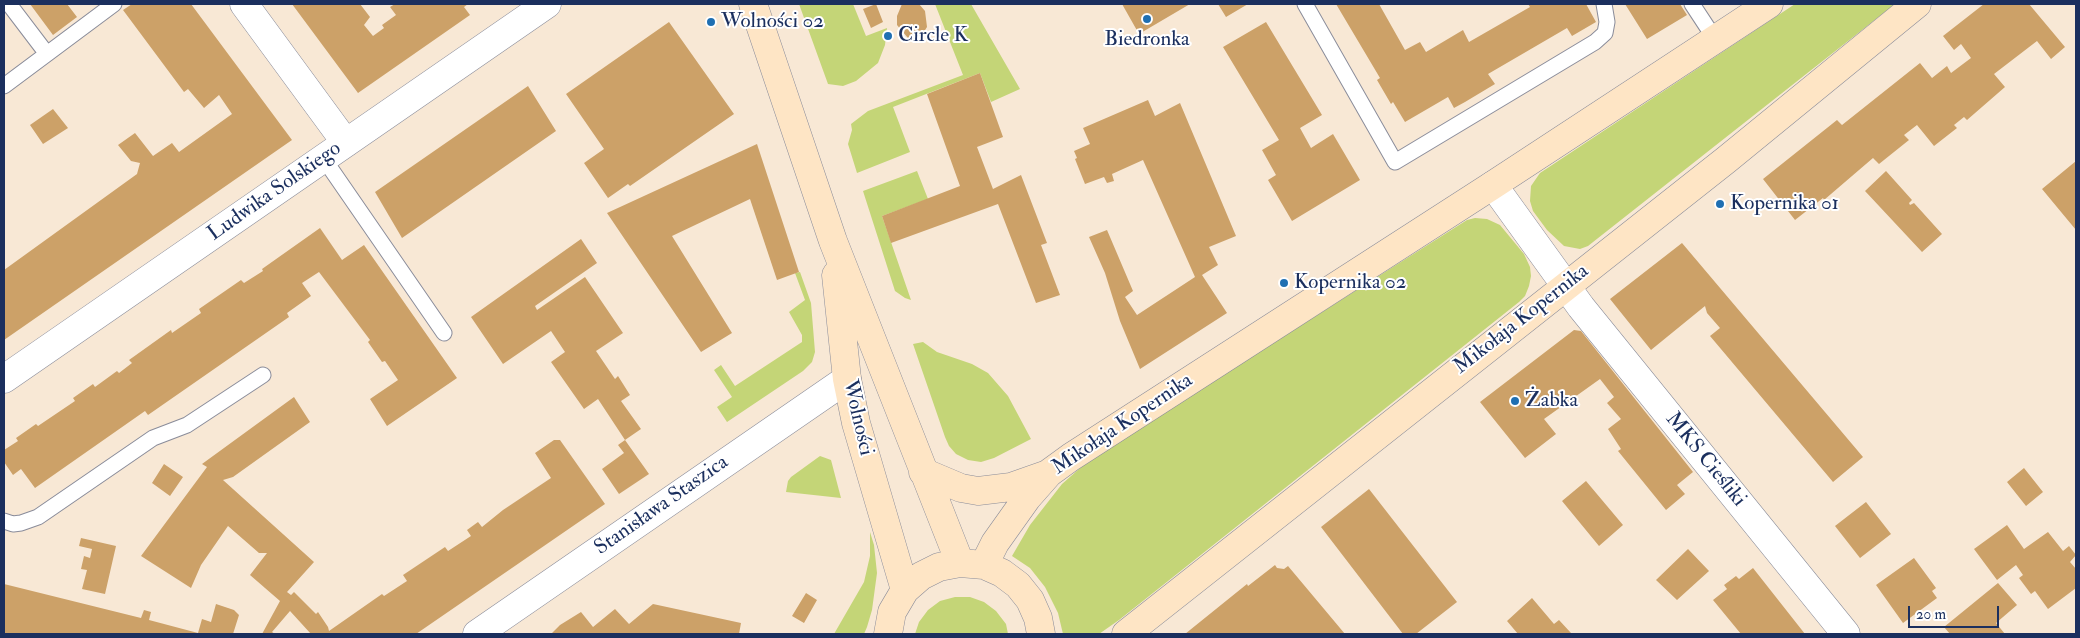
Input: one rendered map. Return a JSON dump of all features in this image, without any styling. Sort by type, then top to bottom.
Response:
[{"type":"main road","name":"Wolności","points":[[753,4],[833,241],[923,472],[972,564]]},
{"type":"main road","name":"Mikołaja Kopernika","points":[[972,564],[995,543],[1011,519],[1049,473],[1769,4]]},
{"type":"main road","name":"Mikołaja Kopernika","points":[[1126,634],[1726,160],[1917,4]]},
{"type":"main road","name":"Wolności","points":[[833,241],[847,379],[867,463],[905,590]]},
{"type":"main road","points":[[923,472],[961,488],[978,491],[1012,487],[1049,473]]},
{"type":"main road","points":[[888,634],[892,612],[905,590],[927,573],[940,567],[972,564],[1002,573],[1018,585],[1030,600],[1038,618],[1041,634]]},
{"type":"street","points":[[244,4],[346,143]]},
{"type":"street","name":"Ludwika Solskiego","points":[[4,380],[547,4]]},
{"type":"street","name":"MKS Cieśliki","points":[[1493,185],[1565,286],[1846,634]]},
{"type":"street","name":"Stanisława Staszica","points":[[477,634],[847,379]]},
{"type":"lane","points":[[9,4],[47,54]]},
{"type":"lane","points":[[4,86],[114,4]]},
{"type":"lane","points":[[1305,4],[1395,162],[1595,42],[1605,33],[1607,22],[1604,4]]},
{"type":"lane","points":[[1692,4],[1715,40]]},
{"type":"lane","points":[[324,158],[444,332]]},
{"type":"lane","points":[[4,521],[13,524],[38,517],[153,438],[187,425],[263,375]]},
{"type":"green space","points":[[799,4],[853,4],[866,36],[887,28],[885,45],[878,63],[856,81],[843,86],[828,84]]},
{"type":"green space","points":[[935,4],[971,4],[1020,89],[991,102],[980,73],[893,107],[910,152],[857,173],[848,144],[852,130],[851,124],[868,111],[963,75]]},
{"type":"green space","points":[[1795,4],[1895,4],[1588,246],[1580,249],[1564,246],[1547,230],[1533,211],[1530,201],[1531,186],[1540,173]]},
{"type":"green space","points":[[917,171],[928,199],[882,216],[911,300],[895,291],[863,191]]},
{"type":"green space","points":[[1475,218],[1487,219],[1500,225],[1524,254],[1530,267],[1531,276],[1525,296],[1119,620],[1099,634],[1063,634],[1058,613],[1045,587],[1030,568],[1012,556],[1030,525],[1062,484],[1100,453],[1467,220]]},
{"type":"green space","points":[[800,272],[811,303],[815,352],[812,362],[803,371],[727,422],[717,407],[732,397],[714,370],[721,365],[735,386],[802,342],[802,335],[789,312],[805,300],[795,273]]},
{"type":"green space","points":[[923,342],[937,352],[972,364],[988,373],[1008,396],[1031,439],[994,458],[981,462],[968,460],[956,454],[949,446],[945,437],[913,344]]},
{"type":"green space","points":[[820,456],[831,460],[841,498],[786,492],[788,481],[791,477]]},
{"type":"green space","points":[[870,532],[874,545],[877,573],[872,610],[867,627],[864,634],[834,634],[864,582],[870,556]]},
{"type":"green space","points":[[955,597],[970,597],[984,602],[996,611],[1006,624],[1008,634],[915,634],[919,622],[928,610],[940,601]]},
{"type":"building","points":[[30,4],[67,4],[77,17],[53,35]]},
{"type":"building","points":[[132,4],[191,4],[292,140],[4,340],[4,270],[137,174],[140,163],[131,161],[118,145],[135,133],[153,156],[172,143],[179,152],[232,114],[219,95],[204,108],[188,89],[184,92],[123,10]]},
{"type":"building","points":[[292,4],[360,4],[370,17],[364,25],[373,36],[384,28],[382,25],[396,15],[390,7],[395,4],[468,4],[464,7],[470,15],[358,93]]},
{"type":"building","points":[[876,4],[883,22],[871,28],[863,9]]},
{"type":"building","points":[[902,4],[919,4],[925,11],[927,27],[920,38],[914,40],[908,38],[897,25],[897,16]]},
{"type":"building","name":"Biedronka","points":[[1122,4],[1190,4],[1139,34]]},
{"type":"building","name":"Biedronka","points":[[1218,4],[1248,4],[1226,17]]},
{"type":"building","points":[[1336,4],[1379,4],[1405,50],[1420,42],[1426,52],[1463,30],[1469,42],[1530,7],[1528,4],[1586,4],[1596,22],[1572,36],[1567,28],[1488,74],[1495,84],[1454,108],[1448,97],[1405,122],[1393,102],[1391,104],[1377,80],[1380,78]]},
{"type":"building","points":[[1625,4],[1680,4],[1687,15],[1647,39]]},
{"type":"building","points":[[1984,4],[2029,4],[2065,47],[2051,59],[2037,41],[1994,74],[2005,87],[1967,120],[1964,117],[1954,125],[1957,128],[1934,146],[1917,125],[1904,135],[1909,140],[1879,164],[1873,158],[1824,200],[1823,198],[1795,220],[1763,179],[1837,120],[1842,125],[1920,63],[1932,78],[1947,66],[1951,73],[1971,58],[1961,44],[1954,50],[1943,36]]},
{"type":"building","points":[[669,22],[734,114],[630,186],[628,184],[608,198],[584,163],[604,149],[566,94]]},
{"type":"building","points":[[1266,22],[1322,115],[1300,128],[1311,148],[1333,134],[1360,180],[1292,221],[1268,180],[1276,175],[1262,150],[1279,140],[1223,47]]},
{"type":"building","points":[[980,73],[1003,137],[977,147],[993,189],[1021,175],[1047,243],[1041,245],[1060,295],[1036,303],[998,204],[891,243],[882,216],[960,186],[927,94]]},
{"type":"building","points":[[528,86],[556,131],[402,238],[375,192]]},
{"type":"building","points":[[1148,100],[1155,116],[1180,103],[1236,236],[1209,247],[1218,265],[1202,275],[1227,313],[1140,369],[1120,321],[1105,273],[1089,237],[1107,230],[1133,291],[1125,297],[1137,315],[1195,277],[1143,160],[1112,174],[1114,181],[1107,183],[1104,177],[1085,184],[1075,159],[1077,158],[1074,151],[1090,144],[1083,128]]},
{"type":"building","points":[[53,109],[68,128],[43,144],[30,125]]},
{"type":"building","points":[[757,144],[799,272],[777,280],[750,199],[672,236],[732,333],[701,352],[607,213]]},
{"type":"building","points":[[2076,161],[2076,230],[2042,189]]},
{"type":"building","points":[[1886,171],[1912,200],[1909,203],[1910,205],[1914,203],[1942,234],[1922,252],[1865,191]]},
{"type":"building","points":[[320,228],[342,260],[364,245],[457,378],[387,426],[370,399],[398,380],[385,361],[382,362],[368,342],[370,340],[319,272],[302,283],[311,296],[287,313],[289,317],[148,415],[145,411],[35,488],[21,469],[13,475],[4,462],[4,450],[18,441],[16,438],[36,424],[38,426],[75,401],[73,398],[93,384],[95,387],[117,371],[119,373],[132,363],[129,360],[171,330],[172,333],[201,313],[199,309],[241,280],[244,283],[263,271],[262,269]]},
{"type":"building","points":[[581,239],[597,263],[535,306],[537,310],[585,277],[623,333],[596,351],[615,379],[618,376],[630,395],[621,401],[641,429],[625,440],[598,399],[584,409],[551,362],[565,352],[551,331],[503,364],[471,317]]},
{"type":"building","points":[[1682,243],[1863,457],[1833,482],[1710,336],[1720,328],[1707,313],[1705,306],[1651,350],[1610,299]]},
{"type":"building","points":[[1574,330],[1581,331],[1693,472],[1677,485],[1685,494],[1666,510],[1618,451],[1621,449],[1608,429],[1621,419],[1607,403],[1614,397],[1600,379],[1544,419],[1556,434],[1525,458],[1480,402]]},
{"type":"building","points":[[294,397],[310,422],[233,477],[223,480],[314,562],[287,592],[291,595],[294,592],[316,614],[318,612],[329,631],[382,594],[384,596],[407,581],[403,575],[445,547],[448,551],[471,536],[467,530],[478,522],[482,527],[503,510],[551,478],[535,453],[554,440],[560,440],[605,504],[416,634],[311,634],[290,611],[272,632],[275,634],[262,634],[280,601],[250,575],[267,553],[259,553],[228,526],[201,565],[191,588],[141,556],[207,467],[202,464]]},
{"type":"building","points":[[625,440],[649,474],[619,494],[602,469],[624,453],[618,445]]},
{"type":"building","points":[[164,464],[183,477],[170,496],[152,483]]},
{"type":"building","points":[[2024,468],[2043,492],[2026,506],[2007,482]]},
{"type":"building","points":[[1586,481],[1623,525],[1599,546],[1562,501]]},
{"type":"building","points":[[1369,489],[1457,602],[1416,634],[1403,634],[1321,527]]},
{"type":"building","points":[[1866,502],[1891,534],[1860,558],[1835,526]]},
{"type":"building","points":[[2007,525],[2024,549],[2048,532],[2063,551],[2069,546],[2076,555],[2070,562],[2076,569],[2076,588],[2048,609],[2035,591],[2031,594],[2019,578],[2023,575],[2016,565],[1997,580],[1974,549]]},
{"type":"building","points":[[81,538],[116,546],[105,594],[82,589],[87,570],[81,569],[84,556],[90,558],[92,549],[79,546]]},
{"type":"building","points":[[1688,549],[1709,571],[1677,600],[1656,580]]},
{"type":"building","points":[[1914,558],[1936,588],[1932,591],[1937,598],[1903,623],[1876,585]]},
{"type":"building","points":[[1275,565],[1277,568],[1284,569],[1288,566],[1345,634],[1185,634],[1247,584],[1248,586]]},
{"type":"building","points":[[1753,568],[1805,634],[1741,634],[1713,600],[1727,589],[1724,585],[1736,576],[1739,579]]},
{"type":"building","points":[[1998,583],[2017,605],[1996,623],[2005,634],[1950,634],[1944,627]]},
{"type":"building","points":[[4,584],[141,618],[144,610],[151,612],[149,620],[198,633],[202,619],[211,622],[216,604],[234,610],[239,615],[233,634],[4,634]]},
{"type":"building","points":[[806,593],[817,600],[804,623],[792,616]]},
{"type":"building","points":[[1532,598],[1554,624],[1559,620],[1571,633],[1518,634],[1507,621]]},
{"type":"building","points":[[653,604],[741,623],[739,634],[551,634],[560,625],[581,612],[593,627],[615,609],[629,624]]},
{"type":"place","name":"Biedronka","points":[[1147,19]]},
{"type":"place","name":"Wolności 02","points":[[711,22]]},
{"type":"place","name":"Circle K","points":[[888,36]]},
{"type":"place","name":"Kopernika 01","points":[[1720,204]]},
{"type":"place","name":"Kopernika 02","points":[[1284,283]]},
{"type":"place","name":"Żabka","points":[[1515,401]]}]
